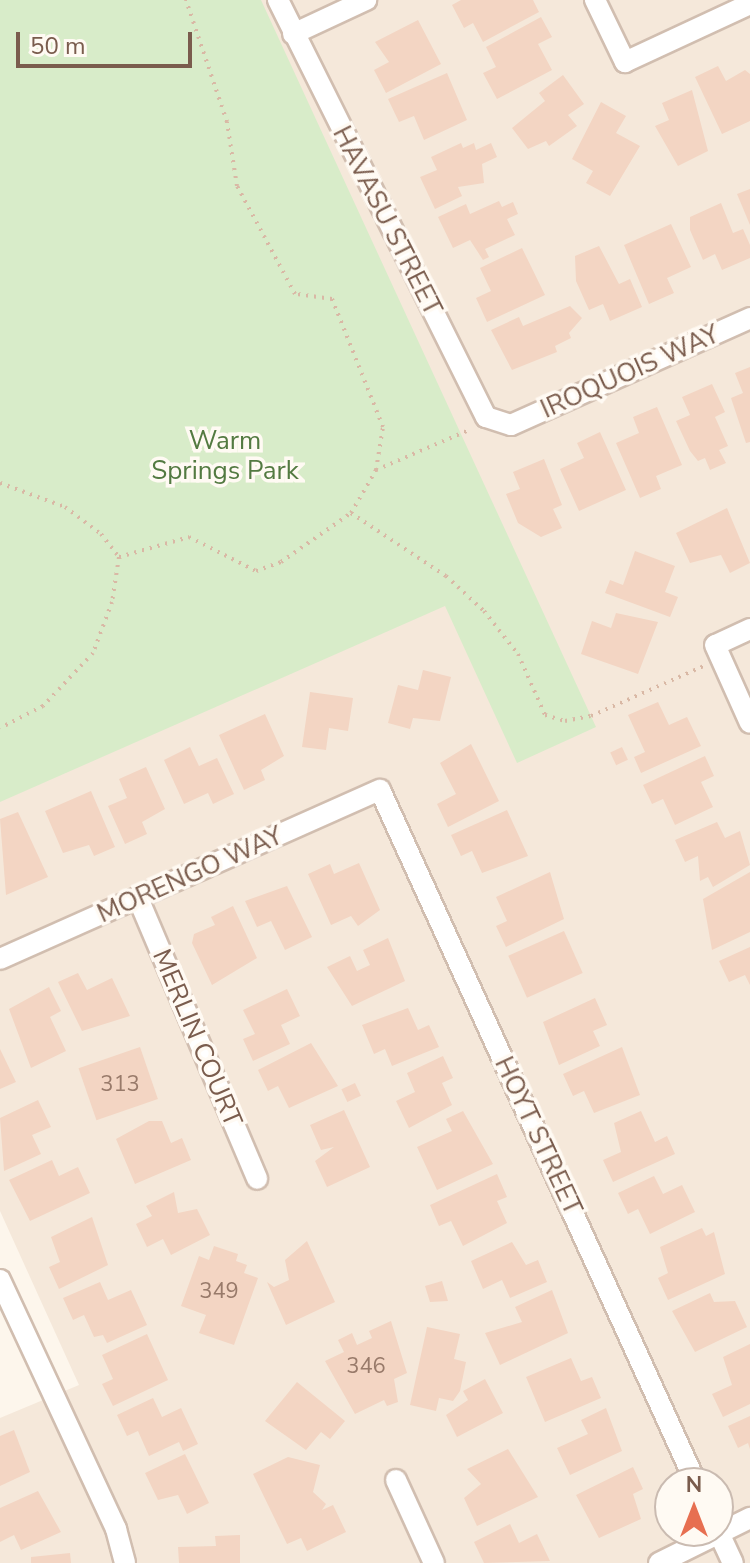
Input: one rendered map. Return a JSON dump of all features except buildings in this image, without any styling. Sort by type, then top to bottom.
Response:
[{"type":"street","name":"HAVASU STREET","points":[[278,0],[486,417]]},
{"type":"street","points":[[293,34],[366,0]]},
{"type":"street","points":[[595,0],[625,62],[750,4]]},
{"type":"street","name":"IROQUOIS WAY","points":[[486,417],[511,425],[750,318]]},
{"type":"street","points":[[750,629],[718,652],[750,723]]},
{"type":"street","name":"MORENGO WAY","points":[[0,959],[380,790]]},
{"type":"street","name":"HOYT STREET","points":[[380,790],[689,1467]]},
{"type":"street","name":"MERLIN COURT","points":[[138,898],[257,1179]]},
{"type":"street","points":[[0,1280],[116,1529],[125,1563]]},
{"type":"street","points":[[396,1480],[434,1563]]},
{"type":"street","points":[[659,1563],[689,1547]]},
{"type":"path","points":[[119,557],[189,537],[256,571],[281,562],[351,513],[376,470],[383,427],[367,375],[332,299],[295,294],[237,186],[227,122],[186,0]]},
{"type":"path","points":[[376,470],[486,417]]},
{"type":"path","points":[[0,483],[65,507],[101,534],[119,557],[112,602],[93,653],[43,706],[0,728]]},
{"type":"path","points":[[351,513],[446,576],[484,611],[518,654],[545,715],[565,721],[591,716],[718,652]]},
{"type":"shaded area","points":[[0,0],[750,0],[750,1563],[0,1563],[0,1418],[79,1385],[0,1211]]},
{"type":"green space","name":"Warm Springs Park","points":[[0,0],[261,0],[596,727],[517,763],[445,606],[0,802]]}]
